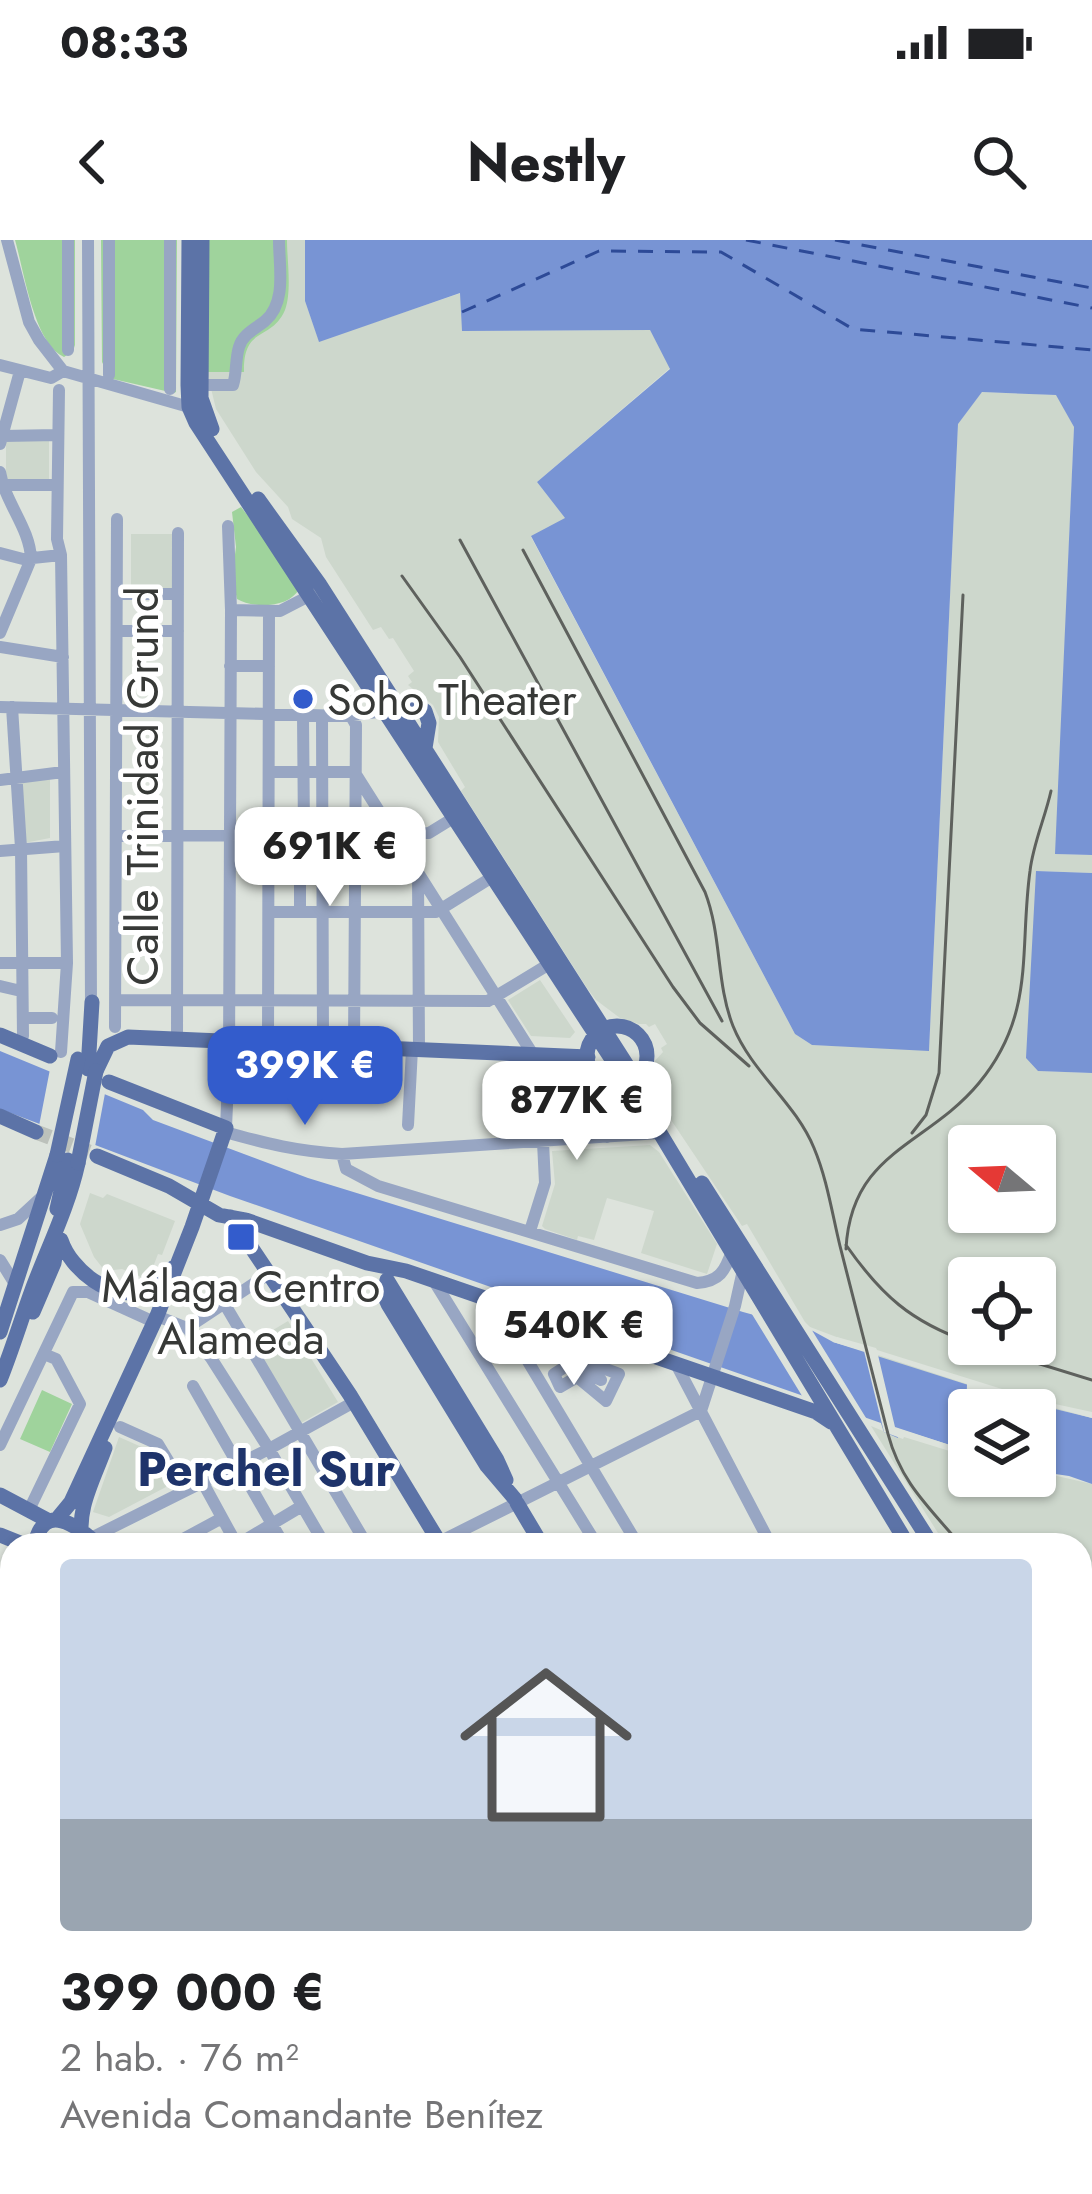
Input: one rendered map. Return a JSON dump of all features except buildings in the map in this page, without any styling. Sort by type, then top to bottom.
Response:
[{"type":"main road","points":[[189,240],[189,407],[369,686],[391,708]]},
{"type":"main road","points":[[202,240],[201,398],[212,429]]},
{"type":"main road","points":[[189,407],[212,429],[320,585],[454,817],[601,1032]]},
{"type":"main road","points":[[391,708],[406,701],[425,711],[429,723],[425,748],[632,1082],[824,1376],[902,1533]]},
{"type":"main road","points":[[92,1002],[75,1059],[68,1159],[59,1198],[63,1248],[77,1268],[124,1293],[154,1286],[179,1261]]},
{"type":"main road","points":[[623,1027],[643,1041],[646,1064],[632,1082],[609,1085],[592,1072],[589,1048],[601,1032],[623,1027]]},
{"type":"main road","points":[[0,1035],[75,1059],[105,1049],[113,1035],[588,1057]]},
{"type":"main road","points":[[86,1533],[82,1506],[230,1131],[109,1082]]},
{"type":"main road","points":[[632,1082],[822,1410]]},
{"type":"main road","points":[[0,1120],[36,1132]]},
{"type":"main road","points":[[98,1156],[182,1194],[203,1197],[225,1216],[270,1273],[431,1533]]},
{"type":"main road","points":[[0,1332],[45,1194],[68,1159]]},
{"type":"main road","points":[[182,1194],[191,1207],[192,1227]]},
{"type":"main road","points":[[192,1227],[204,1219],[225,1216],[367,1263],[406,1271],[822,1410],[844,1424],[923,1533]]},
{"type":"main road","points":[[0,1380],[58,1226]]},
{"type":"main road","points":[[406,1271],[387,1280],[386,1301],[487,1466],[535,1533]]},
{"type":"main road","points":[[822,1410],[824,1376]]},
{"type":"main road","points":[[37,1533],[71,1502],[94,1447],[115,1424]]},
{"type":"main road","points":[[0,1495],[54,1520],[70,1522],[80,1533]]},
{"type":"street","points":[[7,240],[29,322],[63,371],[189,407]]},
{"type":"street","points":[[68,240],[68,350]]},
{"type":"street","points":[[88,240],[92,1002]]},
{"type":"street","points":[[109,240],[110,375]]},
{"type":"street","points":[[170,240],[170,389]]},
{"type":"street","points":[[208,385],[232,385],[238,347],[279,303],[279,240]]},
{"type":"street","points":[[46,377],[52,356]]},
{"type":"street","points":[[0,365],[46,377],[63,371]]},
{"type":"street","points":[[20,371],[1,440],[57,435]]},
{"type":"street","points":[[59,390],[56,485],[64,846],[75,1059]]},
{"type":"street","points":[[1,478],[56,485]]},
{"type":"street","points":[[0,631],[31,559],[29,542],[1,478]]},
{"type":"street","points":[[113,1035],[117,1000],[117,519]]},
{"type":"street","points":[[228,526],[230,1131],[252,1142],[342,1154],[660,1133]]},
{"type":"street","name":"Calle Trinidad Grund","points":[[177,1039],[178,533]]},
{"type":"street","points":[[0,554],[31,559],[61,555]]},
{"type":"street","points":[[118,594],[178,594]]},
{"type":"street","points":[[231,614],[269,615],[310,596]]},
{"type":"street","points":[[268,1043],[269,615]]},
{"type":"street","points":[[118,631],[178,631]]},
{"type":"street","points":[[0,647],[63,658]]},
{"type":"street","points":[[230,667],[269,667]]},
{"type":"street","points":[[351,716],[363,705],[369,686]]},
{"type":"street","points":[[23,1036],[21,848],[6,707],[322,716],[391,708]]},
{"type":"street","points":[[303,715],[304,833]]},
{"type":"street","points":[[322,716],[323,1046]]},
{"type":"street","points":[[351,716],[356,725],[354,1047]]},
{"type":"street","points":[[0,780],[63,772]]},
{"type":"street","points":[[269,772],[354,772]]},
{"type":"street","points":[[354,772],[532,1053]]},
{"type":"street","points":[[117,836],[429,833],[454,817]]},
{"type":"street","points":[[0,851],[64,846]]},
{"type":"street","points":[[269,871],[322,871]]},
{"type":"street","points":[[300,871],[300,911]]},
{"type":"street","points":[[408,1125],[419,1002],[418,873]]},
{"type":"street","points":[[270,912],[440,910],[494,875]]},
{"type":"street","points":[[0,963],[68,963]]},
{"type":"street","points":[[117,1000],[488,1001],[550,963]]},
{"type":"street","points":[[0,986],[22,991]]},
{"type":"street","points":[[23,1018],[52,1018]]},
{"type":"street","points":[[607,1137],[609,1085]]},
{"type":"street","points":[[530,1231],[545,1183],[543,1142]]},
{"type":"street","points":[[342,1154],[346,1169],[378,1186],[697,1282],[711,1282],[726,1268],[732,1250]]},
{"type":"street","points":[[0,1225],[18,1219],[45,1194]]},
{"type":"street","points":[[0,1260],[16,1285]]},
{"type":"street","points":[[458,1533],[700,1411],[742,1270]]},
{"type":"street","points":[[187,1328],[270,1273]]},
{"type":"street","points":[[433,1280],[590,1533]]},
{"type":"street","points":[[0,1445],[73,1292],[88,1292],[187,1328],[211,1358],[318,1533]]},
{"type":"street","points":[[224,1303],[360,1533]]},
{"type":"street","points":[[526,1312],[515,1313],[508,1326],[551,1384],[631,1533]]},
{"type":"street","points":[[29,1510],[80,1404],[56,1359],[44,1354]]},
{"type":"street","points":[[566,1354],[619,1374],[606,1401],[577,1377],[560,1388],[551,1384],[554,1374],[568,1365],[566,1354]]},
{"type":"street","points":[[676,1364],[765,1533]]},
{"type":"street","points":[[551,1384],[578,1370],[602,1380]]},
{"type":"street","points":[[193,1386],[277,1533]]},
{"type":"street","points":[[101,1533],[354,1402]]},
{"type":"street","points":[[115,1424],[158,1444],[181,1482]]},
{"type":"street","points":[[202,1481],[230,1533]]},
{"type":"street","points":[[256,1533],[302,1506]]},
{"type":"street","points":[[194,1533],[222,1518]]},
{"type":"shaded area","points":[[208,240],[305,240],[305,301],[319,341],[461,293],[462,331],[650,330],[670,368],[537,482],[566,519],[531,537],[795,1034],[812,1045],[929,1050],[958,423],[982,392],[1057,395],[1074,427],[1056,854],[1092,855],[1092,873],[1036,871],[1038,1071],[1092,1073],[1092,1418],[1056,1409],[1056,1389],[948,1389],[948,1497],[1056,1497],[1056,1476],[1092,1484],[1092,1533],[938,1533],[871,1426],[883,1431],[863,1347],[805,1322],[747,1224],[742,1226],[659,1102],[651,1073],[667,1044],[655,1024],[649,1027],[620,1018],[587,988],[461,791],[465,787],[438,742],[439,717],[433,705],[408,685],[414,671],[393,638],[381,627],[373,630],[326,557],[321,538],[292,519],[288,507],[256,472],[216,409],[207,372]]},
{"type":"shaded area","points":[[6,439],[49,439],[49,483],[6,482]]},
{"type":"shaded area","points":[[131,534],[173,534],[173,592],[131,593]]},
{"type":"shaded area","points":[[50,777],[50,838],[24,843],[20,781]]},
{"type":"shaded area","points":[[540,980],[575,1032],[570,1038],[531,1036],[508,1000]]},
{"type":"shaded area","points":[[650,1145],[717,1244],[707,1274],[641,1253],[654,1211],[607,1198],[594,1240],[578,1236],[577,1240],[542,1226],[555,1184],[552,1151]]},
{"type":"shaded area","points":[[90,1193],[103,1198],[107,1194],[175,1221],[148,1280],[122,1269],[105,1271],[94,1257],[80,1224]]},
{"type":"shaded area","points":[[288,1321],[338,1402],[301,1423],[253,1342]]},
{"type":"shaded area","points":[[119,1437],[153,1452],[169,1479],[166,1487],[109,1517],[93,1512]]},
{"type":"green space","points":[[15,240],[75,240],[75,345],[64,357],[45,338],[38,322]]},
{"type":"green space","points":[[101,240],[177,240],[174,393],[113,379],[102,362]]},
{"type":"green space","points":[[208,240],[287,240],[285,310],[248,347],[244,372],[207,372]]},
{"type":"green space","points":[[241,507],[299,589],[287,600],[261,605],[237,599],[232,577],[236,547],[232,512]]},
{"type":"green space","points":[[42,1390],[72,1404],[50,1452],[20,1439]]},
{"type":"water","points":[[305,240],[1092,240],[1092,855],[1055,854],[1074,427],[1056,395],[982,392],[958,424],[929,1051],[812,1045],[795,1034],[531,536],[565,518],[537,482],[670,369],[650,330],[462,331],[460,293],[319,342],[305,301]]},
{"type":"water","points":[[1036,871],[1092,873],[1092,1073],[1038,1071],[1026,1058]]},
{"type":"water","points":[[0,1051],[143,1110],[153,1120],[308,1178],[813,1331],[833,1342],[981,1389],[948,1389],[948,1444],[896,1428],[898,1438],[884,1432],[881,1423],[230,1196],[0,1109]]},
{"type":"water","points":[[1056,1409],[1092,1418],[1092,1484],[1056,1474]]},
{"type":"pier","points":[[51,1064],[106,1088],[94,1152],[38,1131]]},
{"type":"pier","points":[[750,1311],[810,1327],[871,1426],[807,1404]]},
{"type":"pier","points":[[837,1337],[1002,1389],[967,1389],[967,1384],[878,1355],[895,1427],[948,1444],[948,1451],[903,1439],[884,1432],[864,1351],[833,1342]]},
{"type":"pier","points":[[1056,1404],[1092,1412],[1092,1418],[1056,1408]]},
{"type":"ferry route","points":[[746,240],[1092,308]]},
{"type":"ferry route","points":[[835,240],[1092,288]]},
{"type":"ferry route","points":[[462,312],[599,251],[721,252],[853,329],[1092,350]]},
{"type":"tunnel","points":[[36,1132],[89,1152]]},
{"type":"railway","points":[[460,540],[722,1021]]},
{"type":"railway","points":[[523,550],[705,892],[733,1026],[806,1131],[819,1160],[900,1467],[951,1533]]},
{"type":"railway","points":[[402,576],[460,657],[673,987],[700,1023],[749,1066]]},
{"type":"railway","points":[[912,1133],[926,1115],[939,1073],[963,595]]},
{"type":"railway","points":[[846,1249],[851,1216],[877,1170],[959,1104],[979,1083],[1009,1032],[1022,981],[1032,861],[1051,791]]},
{"type":"railway","points":[[846,1245],[899,1305],[948,1333]]},
{"type":"railway","points":[[1043,1365],[1092,1380]]},
{"type":"place","name":"Soho Theater","points":[[303,699]]},
{"type":"place","name":"Málaga Centro Alameda","points":[[241,1237]]},
{"type":"district","name":"Perchel Sur","points":[[266,1469]]}]
